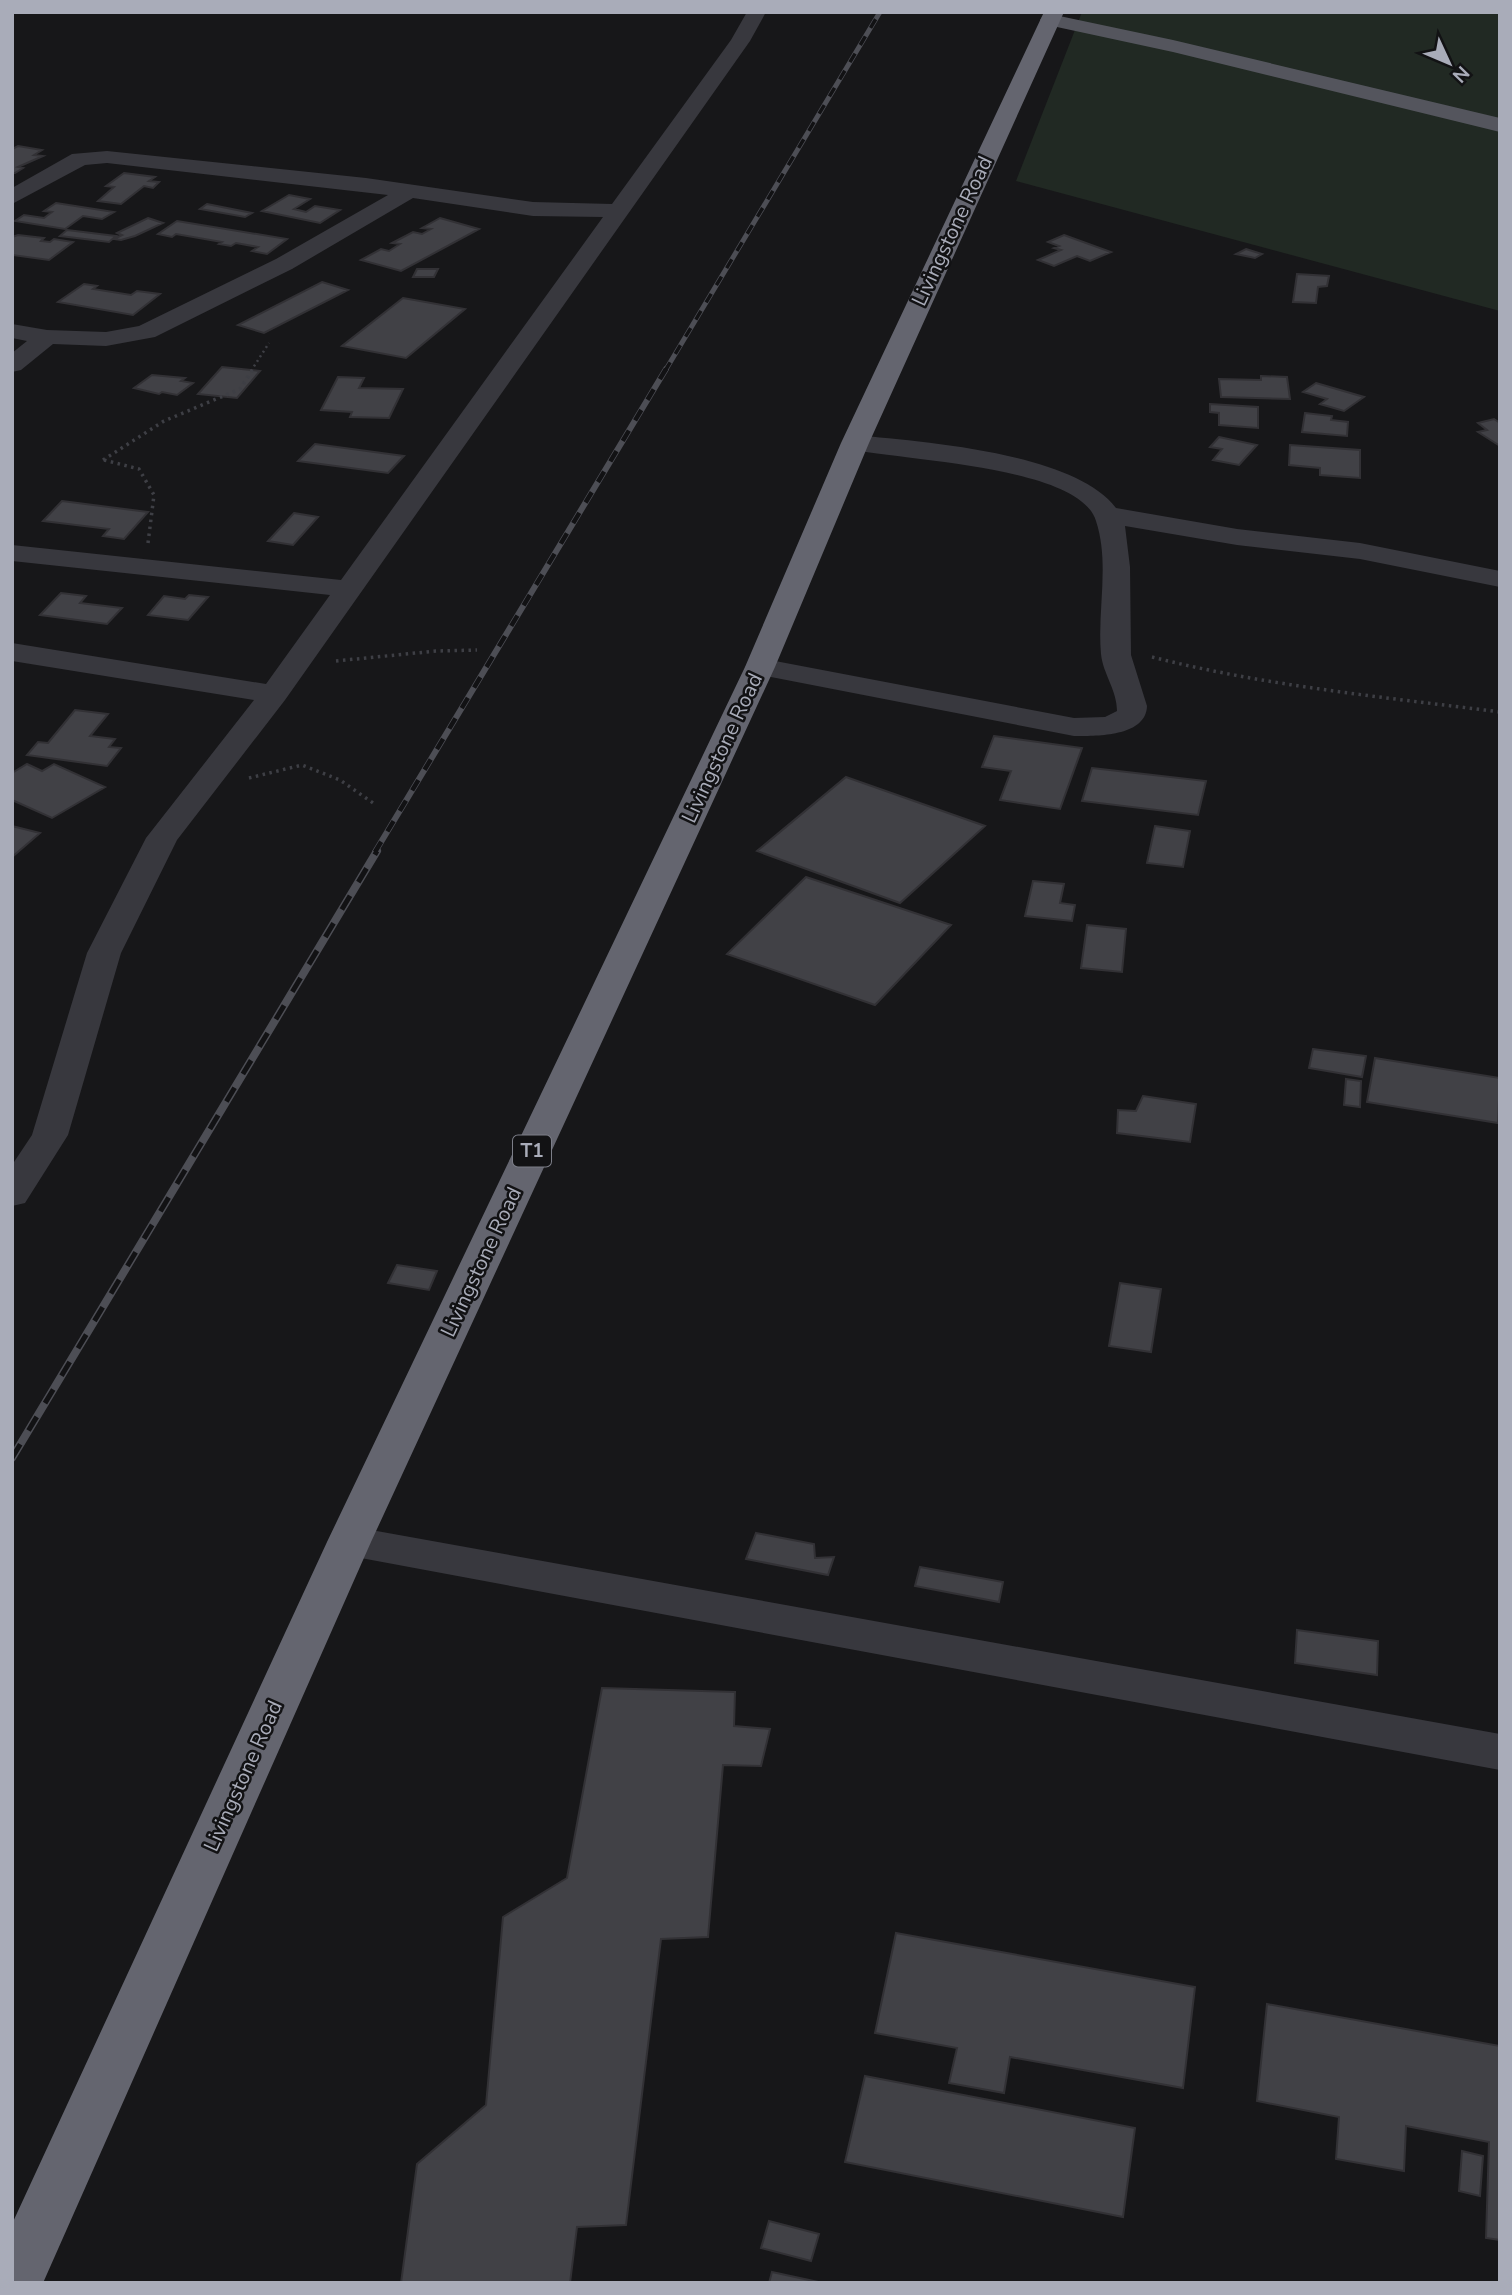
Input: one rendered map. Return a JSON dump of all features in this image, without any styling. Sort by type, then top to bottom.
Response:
[{"type":"highway","name":"Livingstone Road","points":[[14,2283],[349,1542],[760,667],[855,443],[1052,16]]},
{"type":"main road","points":[[1052,16],[1500,125]]},
{"type":"street","points":[[12,1194],[50,1135],[104,953],[162,838],[274,694],[620,211],[740,41],[757,12]]},
{"type":"street","points":[[12,197],[79,159],[94,156],[366,185],[533,209],[620,211]]},
{"type":"street","points":[[12,331],[47,337],[106,339],[146,332],[284,264],[408,192]]},
{"type":"street","points":[[12,365],[47,337]]},
{"type":"street","points":[[760,667],[1074,727],[1105,727],[1121,723],[1132,714],[1134,702],[1118,669],[1116,655],[1114,551],[1109,515],[1102,504],[1085,492],[988,459],[855,443]]},
{"type":"street","points":[[1109,515],[1209,533],[1360,551],[1500,579]]},
{"type":"street","points":[[12,553],[349,589]]},
{"type":"street","points":[[12,652],[274,694]]},
{"type":"street","points":[[349,1542],[1500,1752]]},
{"type":"path","points":[[145,569],[153,495],[139,469],[103,460],[164,421],[240,389],[269,343]]},
{"type":"path","points":[[294,666],[436,651],[477,650]]},
{"type":"path","points":[[1116,655],[1150,656],[1166,663],[1288,685],[1500,712]]},
{"type":"path","points":[[241,780],[302,765],[340,780],[376,805]]},
{"type":"shaded area","points":[[1082,12],[1500,12],[1500,311],[1016,181]]},
{"type":"building","points":[[18,146],[42,150],[34,155],[43,156],[18,167],[23,168],[12,173],[12,149]]},
{"type":"building","points":[[124,173],[155,177],[149,181],[159,182],[153,188],[144,186],[121,204],[98,201],[114,187],[106,186]]},
{"type":"building","points":[[289,195],[310,199],[294,209],[306,212],[315,206],[340,210],[320,223],[262,211]]},
{"type":"building","points":[[56,203],[114,212],[102,219],[83,216],[65,229],[15,221],[24,215],[44,218],[52,212],[44,211]]},
{"type":"building","points":[[207,204],[252,213],[245,217],[200,209]]},
{"type":"building","points":[[148,218],[163,223],[135,236],[114,239],[122,235],[117,233]]},
{"type":"building","points":[[440,218],[479,229],[401,271],[361,260],[381,249],[389,251],[400,244],[392,243],[413,232],[422,234],[431,229],[422,228]]},
{"type":"building","points":[[177,221],[287,239],[267,254],[252,251],[258,247],[236,243],[231,246],[176,234],[172,237],[158,234]]},
{"type":"building","points":[[67,230],[116,236],[109,242],[60,236]]},
{"type":"building","points":[[18,235],[44,238],[41,241],[50,242],[54,239],[73,242],[49,260],[12,255],[12,237]]},
{"type":"building","points":[[1064,235],[1111,252],[1090,261],[1077,256],[1054,266],[1038,260],[1061,250],[1054,248],[1059,246],[1048,242]]},
{"type":"building","points":[[1246,249],[1262,254],[1255,258],[1236,254]]},
{"type":"building","points":[[417,269],[438,269],[434,277],[413,277]]},
{"type":"building","points":[[1297,274],[1329,276],[1327,286],[1318,287],[1316,303],[1293,302]]},
{"type":"building","points":[[322,282],[348,290],[264,333],[238,325]]},
{"type":"building","points":[[84,284],[97,286],[93,289],[131,295],[137,291],[160,294],[133,315],[58,302]]},
{"type":"building","points":[[403,298],[465,309],[406,358],[342,346]]},
{"type":"building","points":[[222,367],[260,371],[237,398],[198,394]]},
{"type":"building","points":[[152,375],[185,378],[181,381],[193,383],[177,395],[134,388]]},
{"type":"building","points":[[1261,376],[1287,377],[1290,399],[1221,397],[1219,379],[1261,380]]},
{"type":"building","points":[[338,377],[364,378],[359,388],[403,389],[389,418],[350,417],[352,412],[321,410]]},
{"type":"building","points":[[1316,383],[1364,397],[1344,411],[1320,404],[1327,399],[1303,392]]},
{"type":"building","points":[[1210,404],[1258,407],[1258,428],[1219,425],[1219,413],[1210,412]]},
{"type":"building","points":[[1305,413],[1332,416],[1331,420],[1348,422],[1347,436],[1302,432]]},
{"type":"building","points":[[1494,419],[1500,423],[1500,446],[1478,432],[1487,430],[1478,423]]},
{"type":"building","points":[[1219,437],[1257,445],[1239,465],[1213,460],[1222,449],[1210,447]]},
{"type":"building","points":[[315,444],[404,456],[388,473],[298,461]]},
{"type":"building","points":[[1290,445],[1360,450],[1360,478],[1320,475],[1320,468],[1289,465]]},
{"type":"building","points":[[62,501],[148,512],[124,539],[103,536],[109,529],[43,521]]},
{"type":"building","points":[[294,513],[318,517],[293,545],[268,541]]},
{"type":"building","points":[[61,593],[86,596],[80,603],[122,608],[107,624],[40,615]]},
{"type":"building","points":[[189,595],[208,597],[188,620],[148,615],[164,596],[185,599]]},
{"type":"building","points":[[75,710],[108,714],[90,736],[115,739],[109,747],[121,748],[107,766],[27,755],[38,742],[48,743]]},
{"type":"building","points":[[994,736],[1082,748],[1060,809],[1000,800],[1011,771],[982,767]]},
{"type":"building","points":[[27,764],[42,771],[54,764],[105,787],[52,818],[12,800],[12,773]]},
{"type":"building","points":[[1092,768],[1206,781],[1198,815],[1082,801]]},
{"type":"building","points":[[846,777],[985,826],[900,903],[757,851]]},
{"type":"building","points":[[12,826],[40,833],[12,857]]},
{"type":"building","points":[[1155,826],[1190,831],[1183,867],[1147,863]]},
{"type":"building","points":[[806,877],[951,925],[875,1005],[727,954]]},
{"type":"building","points":[[1033,881],[1064,884],[1060,903],[1075,905],[1072,921],[1025,916]]},
{"type":"building","points":[[1087,925],[1126,929],[1122,972],[1081,968]]},
{"type":"building","points":[[1313,1049],[1366,1056],[1362,1077],[1309,1068]]},
{"type":"building","points":[[1375,1058],[1500,1078],[1498,1123],[1367,1102]]},
{"type":"building","points":[[1346,1079],[1361,1081],[1360,1107],[1344,1105]]},
{"type":"building","points":[[1143,1096],[1196,1104],[1190,1142],[1117,1133],[1118,1110],[1136,1111]]},
{"type":"building","points":[[397,1265],[437,1271],[429,1290],[388,1283]]},
{"type":"building","points":[[1120,1283],[1161,1289],[1151,1352],[1109,1346]]},
{"type":"building","points":[[756,1533],[814,1544],[815,1558],[834,1557],[828,1575],[746,1559]]},
{"type":"building","points":[[920,1567],[1003,1582],[999,1602],[915,1586]]},
{"type":"building","points":[[1297,1630],[1378,1641],[1377,1675],[1295,1663]]},
{"type":"building","points":[[602,1688],[735,1692],[734,1726],[770,1729],[761,1766],[723,1765],[708,1937],[661,1939],[626,2225],[577,2227],[570,2283],[401,2283],[417,2164],[486,2105],[503,1917],[567,1878]]},
{"type":"building","points":[[896,1933],[1195,1987],[1183,2088],[1010,2057],[1004,2093],[949,2083],[957,2048],[875,2033]]},
{"type":"building","points":[[1267,2004],[1500,2046],[1500,2240],[1486,2238],[1489,2142],[1406,2126],[1404,2171],[1336,2159],[1339,2117],[1257,2101]]},
{"type":"building","points":[[865,2076],[1135,2128],[1123,2217],[845,2162]]},
{"type":"building","points":[[1462,2151],[1483,2156],[1480,2196],[1459,2191]]},
{"type":"building","points":[[769,2221],[819,2234],[811,2261],[761,2248]]},
{"type":"building","points":[[772,2272],[823,2283],[769,2283]]},
{"type":"railway","points":[[665,371],[880,12]]},
{"type":"railway","points":[[375,852],[666,369]]},
{"type":"railway","points":[[12,1458],[377,851]]}]
